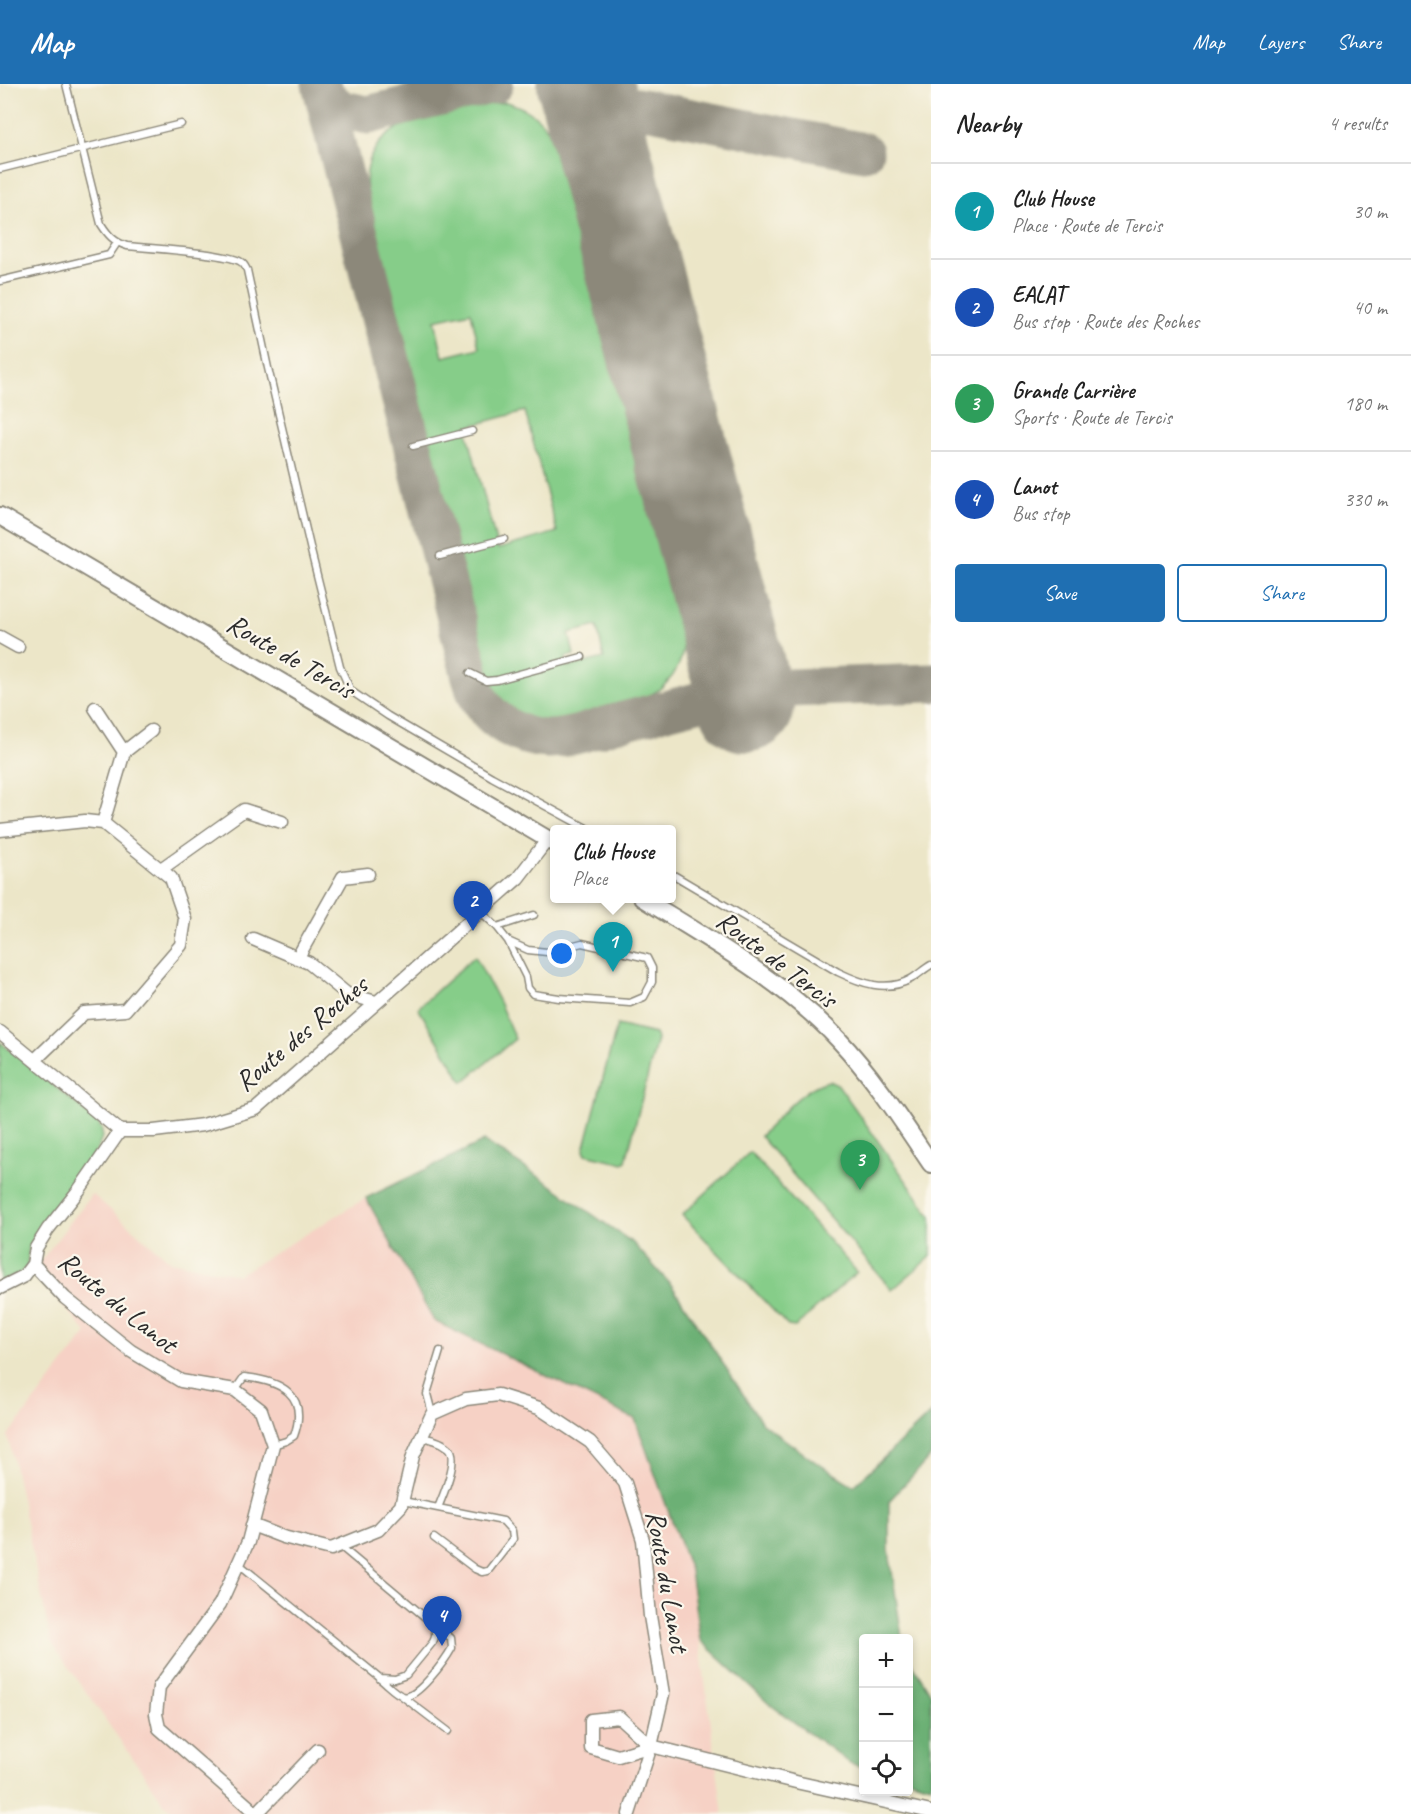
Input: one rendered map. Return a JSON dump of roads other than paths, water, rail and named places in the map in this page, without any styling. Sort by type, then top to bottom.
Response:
[{"type":"main road","name":"Route de Tercis","points":[[0,516],[550,840]]},
{"type":"main road","name":"Route de Tercis","points":[[650,903],[784,991],[838,1038],[870,1076],[931,1164]]},
{"type":"street","points":[[0,637],[18,647]]},
{"type":"street","points":[[95,708],[124,752]]},
{"type":"street","points":[[103,823],[124,752],[151,731]]},
{"type":"street","points":[[161,869],[244,810],[282,822]]},
{"type":"street","points":[[0,830],[85,821],[103,823],[171,878],[185,919],[181,945],[125,1010],[84,1013],[35,1060]]},
{"type":"street","name":"Route des Roches","points":[[120,1131],[154,1131],[203,1125],[256,1109],[518,878],[550,842]]},
{"type":"street","points":[[297,957],[343,877],[368,874]]},
{"type":"street","points":[[253,939],[309,963],[347,994],[376,1002]]},
{"type":"street","points":[[0,1032],[120,1131],[79,1190],[48,1229],[36,1248],[33,1264],[24,1276],[0,1288]]},
{"type":"street","name":"Route du Lanot","points":[[33,1264],[65,1298],[132,1351],[181,1381],[235,1390],[261,1410],[273,1445]]},
{"type":"street","name":"Route du Lanot","points":[[432,1414],[466,1399],[498,1395],[539,1408],[590,1442],[625,1483],[643,1540],[650,1616],[663,1694],[651,1746],[629,1814]]},
{"type":"street","points":[[252,1525],[283,1537],[331,1549],[378,1530],[401,1506],[413,1456],[432,1414]]},
{"type":"street","points":[[273,1445],[248,1542],[220,1604],[159,1688],[156,1714],[159,1728],[255,1814],[318,1750]]},
{"type":"street","points":[[651,1746],[618,1756],[591,1748],[591,1720],[619,1717],[651,1746],[800,1783],[931,1812]]},
{"type":"lane","points":[[66,84],[101,224],[117,243],[237,260],[242,262],[247,270],[311,550],[340,667],[351,692],[492,777],[581,825]]},
{"type":"lane","points":[[0,169],[181,124]]},
{"type":"lane","points":[[0,281],[109,255],[117,243]]},
{"type":"lane","points":[[413,446],[471,431]]},
{"type":"lane","points":[[441,556],[504,539]]},
{"type":"lane","points":[[470,673],[486,681],[497,680],[582,657]]},
{"type":"lane","points":[[676,876],[860,983],[878,986],[896,985],[931,965]]},
{"type":"lane","points":[[480,910],[508,941],[526,977],[528,988],[533,994],[630,1003],[644,997],[652,982],[652,968],[647,958],[633,953],[582,943],[547,952],[528,950],[508,941]]},
{"type":"lane","points":[[497,927],[534,915]]},
{"type":"lane","points":[[432,1414],[427,1394],[440,1351]]},
{"type":"lane","points":[[235,1390],[244,1377],[262,1379],[285,1389],[294,1400],[299,1414],[294,1436],[273,1445]]},
{"type":"lane","points":[[421,1437],[438,1441],[450,1449],[454,1458],[438,1508]]},
{"type":"lane","points":[[402,1501],[503,1521],[512,1531],[513,1539],[488,1570],[482,1572],[434,1538]]},
{"type":"lane","points":[[339,1546],[451,1638],[452,1648],[418,1691],[409,1696],[402,1696]]},
{"type":"lane","points":[[238,1564],[448,1731]]},
{"type":"lane","points":[[380,1678],[395,1679],[406,1675],[433,1642],[436,1633],[432,1623]]},
{"type":"place","name":"EALAT","points":[[473,931]]},
{"type":"place","name":"Club House","points":[[613,972]]},
{"type":"place","name":"Grande Carrière","points":[[860,1190]]},
{"type":"place","name":"Lanot","points":[[442,1646]]}]
